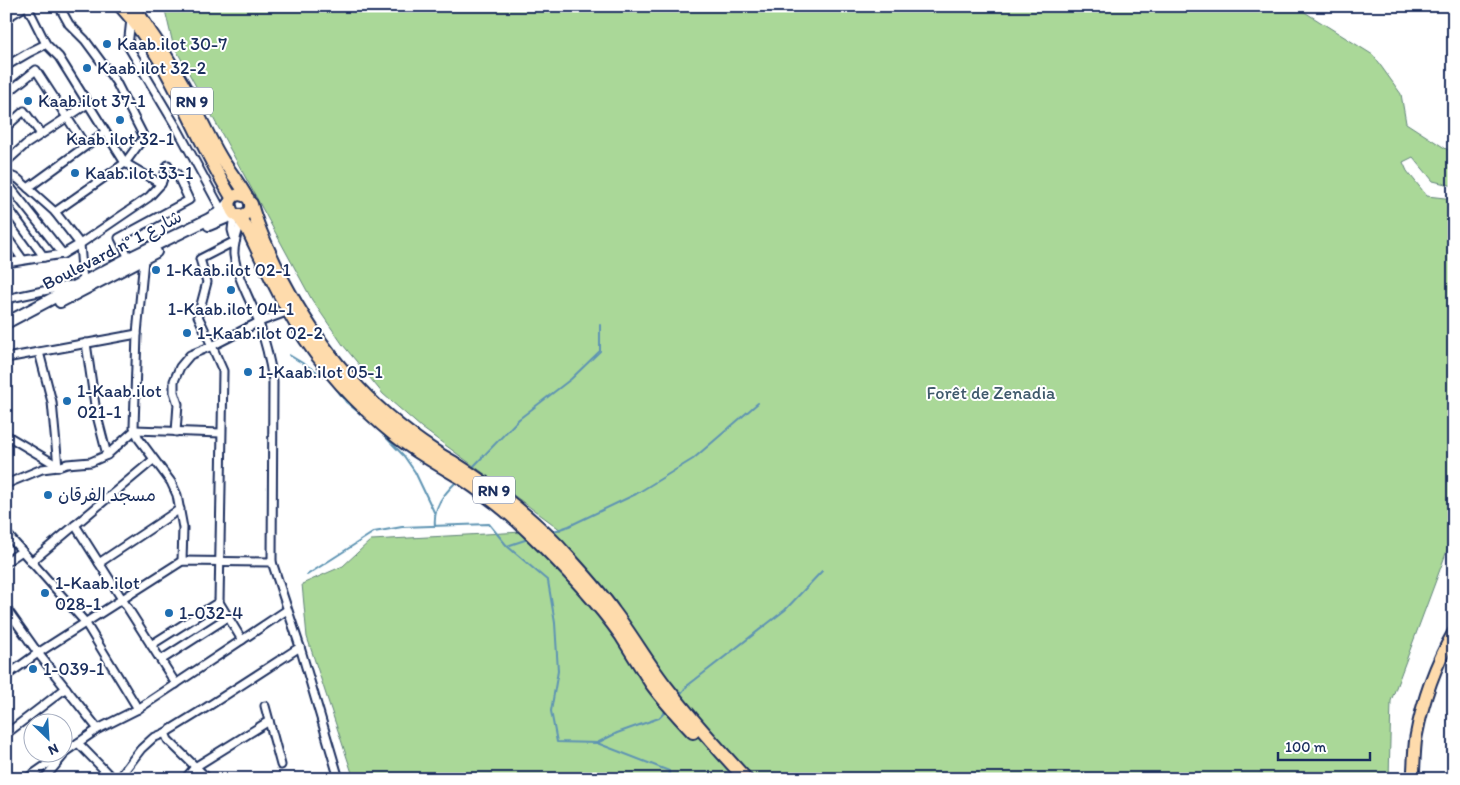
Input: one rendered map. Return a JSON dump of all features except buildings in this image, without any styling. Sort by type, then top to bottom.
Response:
[{"type":"highway","name":"RN 9","points":[[250,201],[254,217],[266,245],[299,310],[317,338],[349,378],[387,416],[434,451],[494,490],[535,524],[560,548],[598,590],[682,706],[746,779]]},
{"type":"highway","name":"RN 9","points":[[234,211],[248,230],[300,331],[323,362],[354,397],[380,422],[415,450],[487,495],[507,511],[557,560],[620,635],[667,704],[734,779]]},
{"type":"main road","points":[[120,6],[150,46],[176,90],[234,211]]},
{"type":"main road","name":"RN 9","points":[[132,6],[163,50],[219,153],[250,201]]},
{"type":"main road","points":[[238,194],[242,194],[250,201],[250,210],[234,211],[238,194]]},
{"type":"main road","name":"Boulevard n° شارع 1","points":[[6,323],[129,258],[209,219],[234,211]]},
{"type":"main road","name":"Boulevard n° شارع 1","points":[[6,330],[228,217],[234,211]]},
{"type":"main road","points":[[1413,779],[1416,739],[1424,702],[1434,671],[1454,632]]},
{"type":"street","points":[[6,18],[27,6],[46,44],[59,56],[125,164],[161,184]]},
{"type":"street","points":[[55,212],[125,164],[144,137],[116,82],[86,40],[70,24],[59,6]]},
{"type":"street","points":[[131,19],[128,46],[177,128],[234,211],[234,254],[238,271],[259,322],[273,381],[272,562],[300,647],[339,779]]},
{"type":"street","points":[[6,56],[8,64],[46,44]]},
{"type":"street","points":[[6,94],[36,70],[85,145]]},
{"type":"street","points":[[6,162],[25,145],[89,103]]},
{"type":"street","points":[[6,127],[24,111],[41,134]]},
{"type":"street","points":[[28,188],[105,132]]},
{"type":"street","points":[[6,263],[63,254],[80,244],[138,206],[161,184],[168,165]]},
{"type":"street","points":[[6,174],[18,179],[55,212],[80,244],[81,283],[6,299]]},
{"type":"street","points":[[129,258],[119,238],[189,200],[177,174]]},
{"type":"street","points":[[6,182],[63,254]]},
{"type":"street","points":[[6,205],[44,257]]},
{"type":"street","points":[[6,236],[23,260]]},
{"type":"street","points":[[235,241],[200,259],[207,282],[198,316],[223,371],[219,602],[242,640]]},
{"type":"street","points":[[144,259],[137,334],[134,427],[139,439],[171,482],[177,495],[183,528],[182,561]]},
{"type":"street","points":[[176,432],[178,404],[174,392],[174,381],[180,367],[190,355],[259,322],[289,311]]},
{"type":"street","points":[[6,358],[137,334]]},
{"type":"street","points":[[86,343],[96,412],[107,455]]},
{"type":"street","points":[[39,352],[52,402],[58,467]]},
{"type":"street","points":[[6,484],[42,469],[91,462],[107,455],[135,430],[221,433]]},
{"type":"street","points":[[6,435],[58,467]]},
{"type":"street","points":[[31,562],[153,460]]},
{"type":"street","points":[[99,563],[180,509]]},
{"type":"street","points":[[75,525],[176,684]]},
{"type":"street","points":[[6,533],[85,622],[138,709]]},
{"type":"street","points":[[6,562],[22,551]]},
{"type":"street","points":[[6,676],[85,622],[182,561],[272,562]]},
{"type":"street","points":[[151,644],[219,602]]},
{"type":"street","points":[[72,748],[98,729],[138,709],[287,610]]},
{"type":"street","points":[[7,612],[98,729]]},
{"type":"street","points":[[161,660],[228,617]]},
{"type":"street","points":[[118,779],[141,749],[153,738],[165,733],[204,709],[300,647]]},
{"type":"street","points":[[6,734],[66,688]]},
{"type":"street","points":[[265,706],[282,765]]},
{"type":"street","points":[[185,779],[194,767],[269,721]]},
{"type":"street","points":[[165,733],[168,740],[208,779]]},
{"type":"street","points":[[78,743],[113,779]]},
{"type":"street","points":[[26,779],[51,762]]},
{"type":"street","points":[[44,779],[59,762]]},
{"type":"green space","name":"Forêt de Zenadia","points":[[164,6],[1295,6],[1373,55],[1401,94],[1406,123],[1454,154],[1454,186],[1433,181],[1413,157],[1403,162],[1407,171],[1427,196],[1454,199],[1454,492],[1448,548],[1391,701],[1389,779],[354,779],[307,637],[302,584],[343,566],[371,540],[561,530],[422,428],[383,394],[343,345],[312,300],[173,44]]},
{"type":"waterway","points":[[472,468],[519,419],[571,379],[600,351],[600,325]]},
{"type":"waterway","points":[[289,355],[329,379],[346,402],[373,424],[404,456],[415,472],[435,514]]},
{"type":"waterway","points":[[551,532],[569,526],[636,494],[693,459],[758,403]]},
{"type":"waterway","points":[[435,526],[436,512],[440,501],[457,481]]},
{"type":"waterway","points":[[307,575],[374,532],[402,527],[489,524],[507,546],[548,581],[555,623],[558,671],[551,711],[557,742],[597,743],[669,771],[670,779]]},
{"type":"waterway","points":[[507,546],[528,539]]},
{"type":"waterway","points":[[679,696],[687,686],[785,610],[822,571]]},
{"type":"waterway","points":[[597,743],[617,733],[659,718],[666,711]]},
{"type":"place","name":"Kaab.ilot 30-7","points":[[107,44]]},
{"type":"place","name":"Kaab.ilot 32-2","points":[[87,68]]},
{"type":"place","name":"Kaab.ilot 37-1","points":[[28,101]]},
{"type":"place","name":"Kaab.ilot 32-1","points":[[120,120]]},
{"type":"place","name":"Kaab.ilot 33-1","points":[[75,173]]},
{"type":"place","name":"1-Kaab.ilot 02-1","points":[[156,270]]},
{"type":"place","name":"1-Kaab.ilot 04-1","points":[[231,290]]},
{"type":"place","name":"1-Kaab.ilot 02-2","points":[[187,333]]},
{"type":"place","name":"1-Kaab.ilot 05-1","points":[[248,372]]},
{"type":"place","name":"1-Kaab.ilot 021-1","points":[[67,401]]},
{"type":"place","name":"مسجد الفرقان","points":[[48,495]]},
{"type":"place","name":"1-Kaab.ilot 028-1","points":[[45,593]]},
{"type":"place","name":"1-032-4","points":[[169,613]]},
{"type":"place","name":"1-039-1","points":[[33,669]]}]
